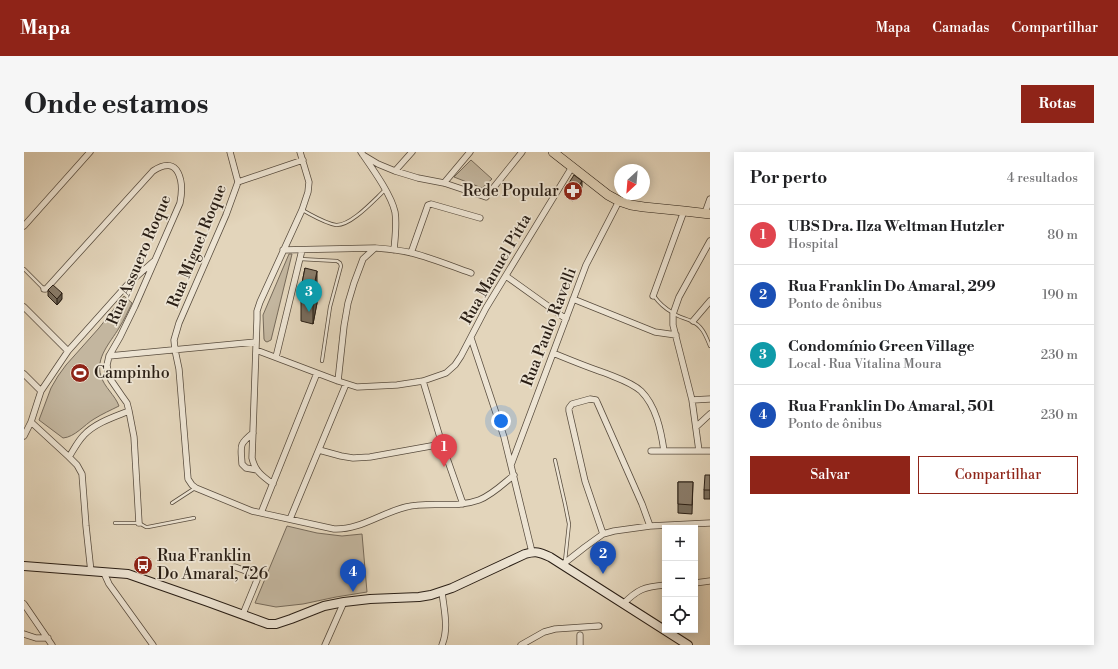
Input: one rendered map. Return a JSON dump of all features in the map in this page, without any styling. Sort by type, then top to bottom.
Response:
[{"type":"main road","points":[[553,152],[608,195],[619,201],[644,207],[708,213]]},
{"type":"street","points":[[24,226],[90,152]]},
{"type":"street","name":"Rua Miguel Roque","points":[[196,488],[188,479],[179,369],[174,340],[179,323],[226,215],[238,182],[230,152]]},
{"type":"street","points":[[273,484],[257,470],[252,458],[257,319],[259,306],[302,210],[309,187],[309,182],[300,152]]},
{"type":"street","points":[[395,171],[412,152]]},
{"type":"street","points":[[444,183],[470,152]]},
{"type":"street","points":[[362,154],[378,164],[395,171],[418,178],[444,183],[486,197],[522,152]]},
{"type":"street","points":[[362,154],[391,200],[395,213],[396,234],[394,250]]},
{"type":"street","points":[[238,182],[303,160]]},
{"type":"street","name":"Rua Assuero Roque","points":[[44,289],[46,289],[154,171],[160,167],[169,165],[174,167],[179,173],[182,192],[180,203],[120,337],[109,356]]},
{"type":"street","name":"Rua Manuel Pitta","points":[[532,552],[512,465],[471,338],[486,308],[572,167]]},
{"type":"street","points":[[708,213],[710,199]]},
{"type":"street","name":"Rua Paulo Ravelli","points":[[512,465],[552,353],[586,265],[619,201]]},
{"type":"street","points":[[411,253],[428,205],[431,204],[480,218]]},
{"type":"street","points":[[653,296],[684,210]]},
{"type":"street","points":[[699,451],[692,400],[673,325],[673,314],[679,297],[710,241]]},
{"type":"street","points":[[283,250],[374,248],[394,250],[432,259],[471,273]]},
{"type":"street","points":[[338,381],[348,303],[363,259],[374,248]]},
{"type":"street","points":[[276,357],[302,250]]},
{"type":"street","points":[[24,436],[31,422],[41,391],[68,351],[127,285],[156,259]]},
{"type":"street","points":[[506,276],[566,319]]},
{"type":"street","points":[[573,299],[655,332],[676,335]]},
{"type":"street","points":[[693,321],[710,301]]},
{"type":"street","points":[[24,307],[68,351]]},
{"type":"street","points":[[256,350],[346,384],[356,387],[363,387],[397,385],[423,381],[446,373],[455,365],[471,338]]},
{"type":"street","points":[[139,523],[134,437],[127,403],[111,380],[108,372],[107,365],[109,356],[256,342]]},
{"type":"street","points":[[552,353],[626,382],[641,391],[649,401],[661,429],[664,451]]},
{"type":"street","points":[[261,513],[317,373]]},
{"type":"street","points":[[24,374],[41,391]]},
{"type":"street","points":[[423,381],[442,444],[463,504]]},
{"type":"street","points":[[290,519],[346,384]]},
{"type":"street","points":[[603,534],[585,481],[569,411],[572,404],[590,399],[597,402],[650,526]]},
{"type":"street","points":[[692,400],[710,399]]},
{"type":"street","points":[[69,457],[79,441],[90,429],[129,411]]},
{"type":"street","points":[[696,427],[710,414]]},
{"type":"street","points":[[31,422],[77,465],[82,474],[86,526],[92,572]]},
{"type":"street","points":[[253,433],[241,444],[242,464],[246,468],[257,470]]},
{"type":"street","points":[[319,450],[353,458],[370,457],[442,444]]},
{"type":"street","points":[[651,451],[710,451]]},
{"type":"street","points":[[196,488],[252,511],[334,529],[341,529],[350,528],[388,512],[407,507],[418,505],[463,504],[479,500],[487,496],[514,475]]},
{"type":"street","points":[[564,563],[603,534],[650,526],[710,523]]},
{"type":"street","points":[[24,566],[117,573],[140,578],[268,624],[276,624],[324,606],[344,602],[370,599],[419,597],[442,592],[532,552],[542,553],[564,563],[623,604],[688,645]]},
{"type":"street","points":[[235,567],[254,574],[257,577],[243,614]]},
{"type":"street","points":[[104,573],[109,584],[154,645]]},
{"type":"street","points":[[698,582],[710,581]]},
{"type":"street","points":[[623,604],[638,590],[646,587],[662,585]]},
{"type":"street","points":[[442,592],[446,624],[442,645]]},
{"type":"street","points":[[325,645],[344,602]]},
{"type":"street","points":[[24,604],[52,645]]},
{"type":"street","points":[[521,645],[544,632],[555,629],[599,626]]},
{"type":"street","points":[[24,634],[36,638],[48,638]]},
{"type":"street","points":[[580,635],[580,645]]},
{"type":"lane","points":[[302,210],[326,222],[336,225],[341,224],[350,221],[386,190]]},
{"type":"lane","points":[[299,259],[337,261],[341,266],[330,307],[322,361]]},
{"type":"lane","points":[[24,269],[44,289]]},
{"type":"lane","points":[[653,296],[673,314],[693,321],[702,328],[708,338],[710,346]]},
{"type":"lane","points":[[555,460],[569,524],[564,563]]},
{"type":"lane","points":[[172,503],[196,488]]},
{"type":"lane","points":[[114,523],[139,523],[148,527],[194,518]]},
{"type":"shaded area","points":[[471,160],[492,179],[482,188],[454,177]]},
{"type":"shaded area","points":[[289,254],[292,254],[271,340],[267,342],[264,339],[263,315]]},
{"type":"shaded area","points":[[124,296],[132,303],[121,325],[104,351],[100,363],[102,380],[119,406],[94,419],[72,435],[63,438],[39,420],[51,388],[66,365],[99,328]]},
{"type":"shaded area","points":[[287,526],[317,533],[342,536],[362,534],[367,592],[303,604],[276,607],[255,603]]},
{"type":"building","points":[[574,175],[582,181],[573,194],[565,189]]},
{"type":"building","points":[[305,268],[317,271],[313,291],[301,288]]},
{"type":"building","points":[[53,285],[62,293],[57,299],[48,290]]},
{"type":"building","points":[[705,475],[710,475],[710,490],[704,490]]},
{"type":"building","points":[[678,482],[693,482],[692,505],[678,504]]},
{"type":"place","name":"Rede Popular","points":[[573,191]]},
{"type":"place","name":"Condomínio Green Village","points":[[309,312]]},
{"type":"place","name":"Campinho","points":[[80,373]]},
{"type":"place","name":"UBS Dra. Ilza Weltman Hutzler","points":[[444,467]]},
{"type":"place","name":"Rua Franklin Do Amaral, 726","points":[[143,565]]},
{"type":"place","name":"Rua Franklin Do Amaral, 299","points":[[603,574]]},
{"type":"place","name":"Rua Franklin Do Amaral, 501","points":[[353,592]]}]
